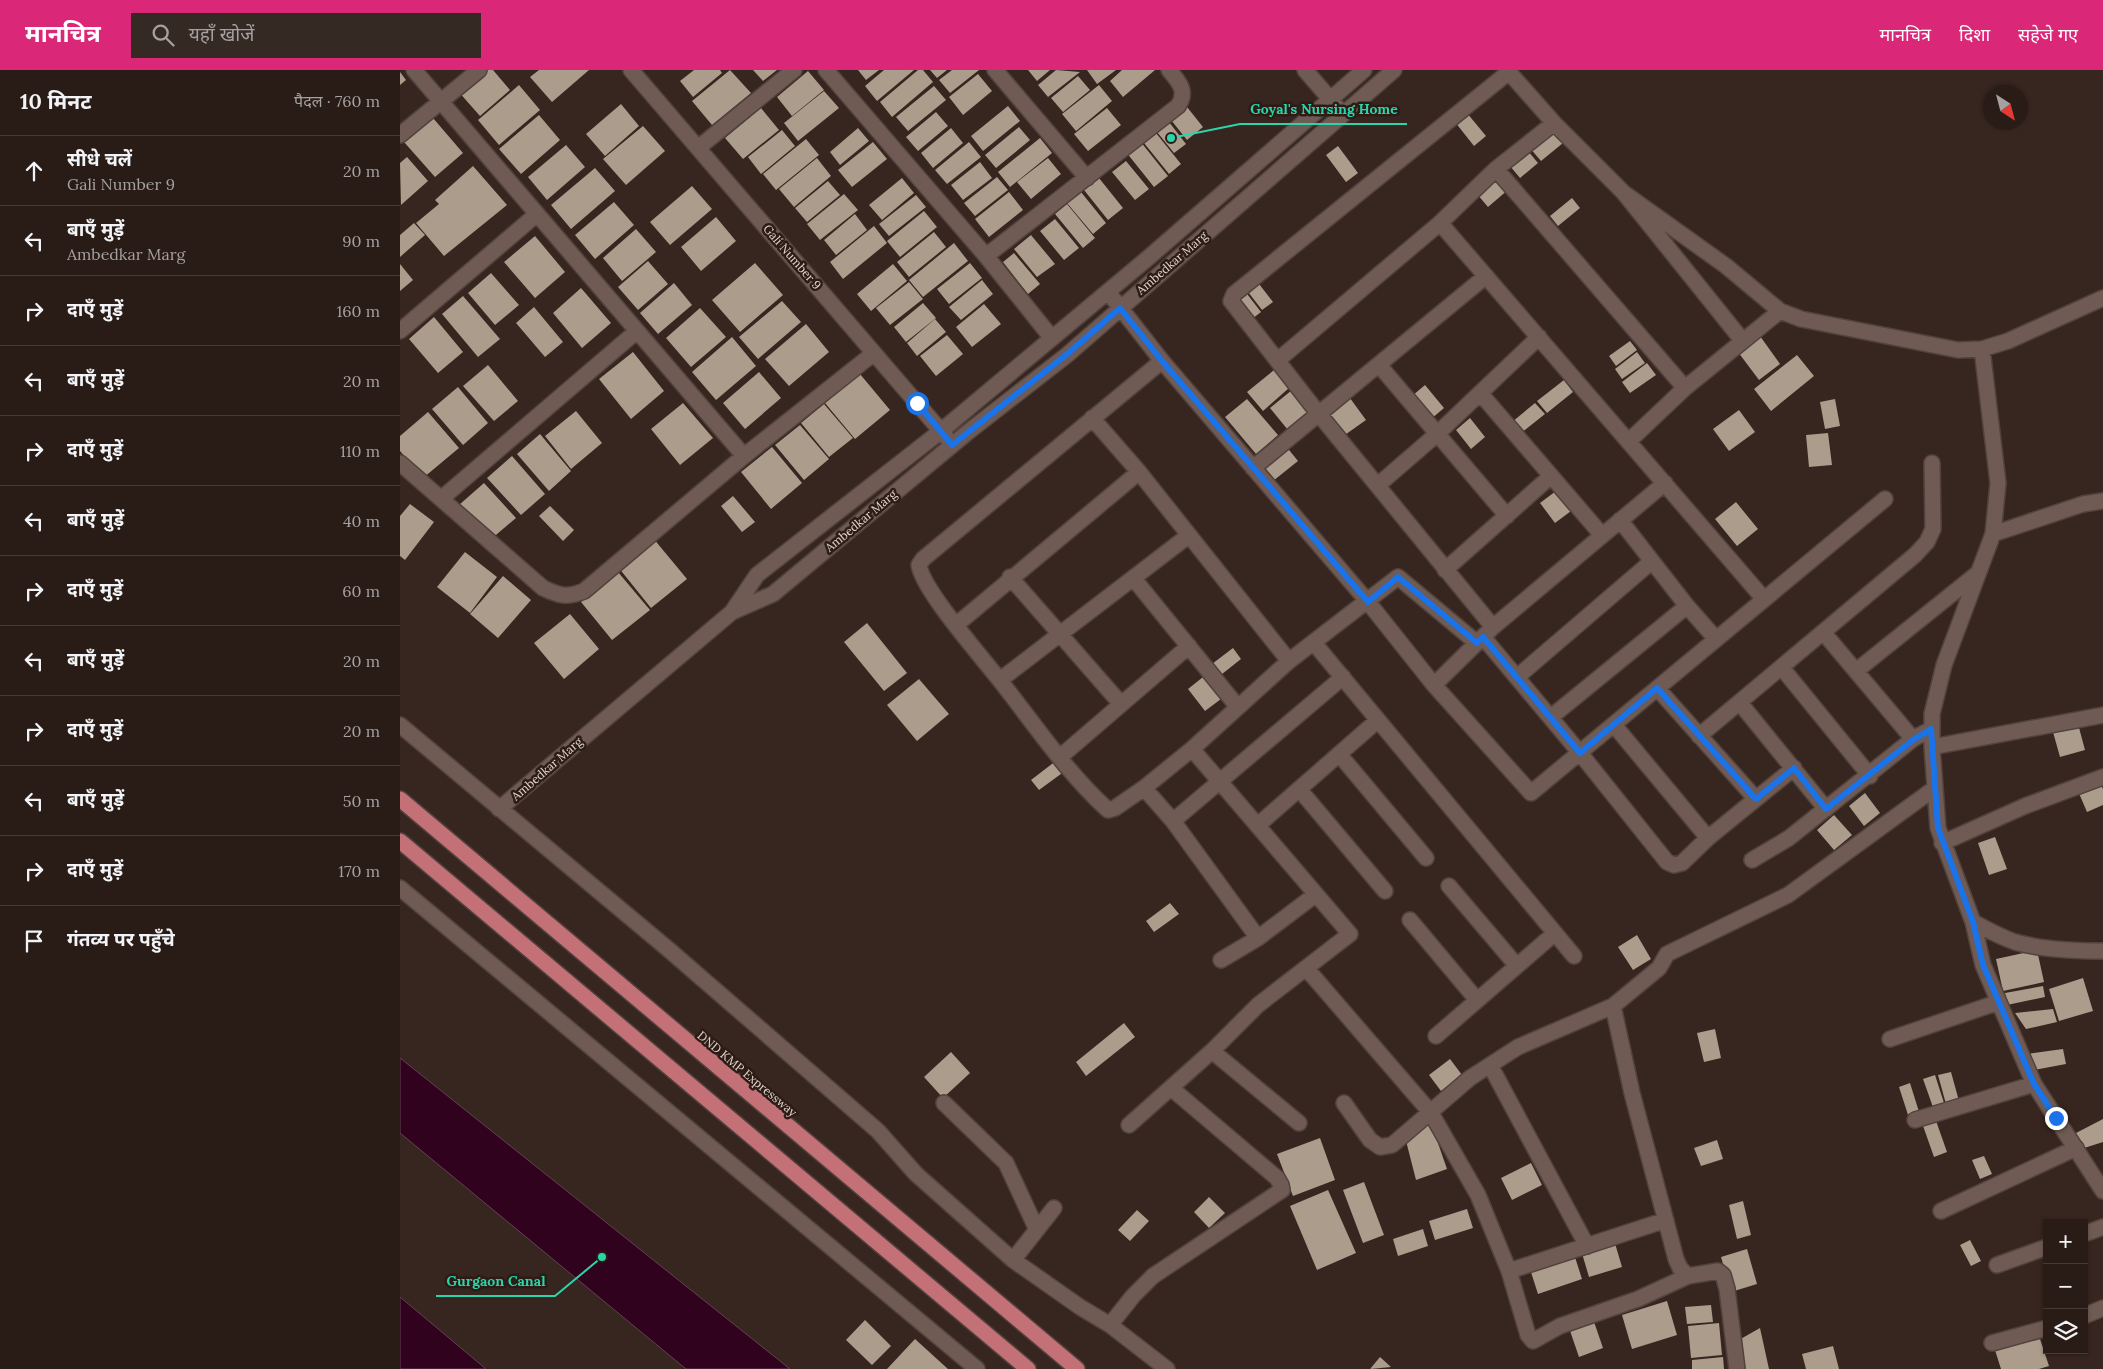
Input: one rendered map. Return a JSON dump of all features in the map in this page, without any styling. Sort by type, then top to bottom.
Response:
[{"type":"highway","name":"DND KMP Expressway","points":[[400,800],[1077,1369]]},
{"type":"highway","points":[[400,841],[1028,1369]]},
{"type":"street","points":[[414,70],[744,456]]},
{"type":"street","points":[[400,135],[479,70]]},
{"type":"street","name":"Gali Number 9","points":[[631,70],[952,445]]},
{"type":"street","points":[[698,148],[794,70]]},
{"type":"street","points":[[826,70],[986,256],[1051,337]]},
{"type":"street","points":[[995,70],[1087,178]]},
{"type":"street","points":[[986,256],[1178,106],[1184,98],[1184,91],[1169,70]]},
{"type":"street","points":[[1305,70],[1342,114]]},
{"type":"street","name":"Ambedkar Marg","points":[[499,809],[732,612],[758,575],[941,431],[1051,337],[1108,292],[1364,70]]},
{"type":"street","name":"Ambedkar Marg","points":[[732,612],[773,594],[952,445],[1066,355],[1394,70]]},
{"type":"street","points":[[1742,340],[1624,192],[1554,123],[1508,71],[1234,294],[1231,301],[1318,413],[1445,570],[1484,636],[1667,862],[1674,865],[1682,863],[1708,838],[1794,768]]},
{"type":"street","points":[[1278,360],[1440,223],[1496,169],[1554,123]]},
{"type":"street","points":[[1496,169],[1684,388]]},
{"type":"street","points":[[1624,192],[1726,266],[1780,311],[1801,319],[1958,350],[1982,350],[2008,341],[2103,298]]},
{"type":"street","points":[[400,331],[537,214]]},
{"type":"street","points":[[1440,223],[1764,599]]},
{"type":"street","points":[[1253,468],[1486,276]]},
{"type":"street","points":[[1108,292],[1162,361],[1368,602],[1434,686],[1532,793],[1885,500]]},
{"type":"street","points":[[1628,441],[1684,388],[1780,311]]},
{"type":"street","points":[[442,498],[637,331]]},
{"type":"street","points":[[1378,485],[1437,434],[1539,337]]},
{"type":"street","points":[[1982,350],[1998,483],[1993,534],[1944,665],[1932,714],[1931,729],[1938,828],[1973,922],[1983,965],[2034,1084],[2103,1191]]},
{"type":"street","points":[[400,463],[543,588],[559,596],[570,597],[584,591],[744,456],[874,353]]},
{"type":"street","points":[[1162,361],[922,559],[919,565],[925,581],[956,625],[1060,757],[1108,810],[1115,808],[1144,788],[1192,749],[1237,706],[1289,661],[1398,577],[1484,636]]},
{"type":"street","points":[[1379,365],[1507,516]]},
{"type":"street","points":[[1480,394],[1601,534]]},
{"type":"street","points":[[1092,418],[1139,472],[1289,661]]},
{"type":"street","points":[[1700,736],[1915,555],[1927,542],[1933,529],[1932,463]]},
{"type":"street","points":[[956,625],[1010,577],[1139,472]]},
{"type":"street","points":[[1445,570],[1551,476]]},
{"type":"street","points":[[1434,686],[1484,636],[1601,534],[1665,483]]},
{"type":"street","points":[[1993,534],[2083,504],[2103,501]]},
{"type":"street","points":[[1620,520],[1651,562],[1716,639]]},
{"type":"street","points":[[1000,680],[1188,536]]},
{"type":"street","points":[[1517,677],[1651,562]]},
{"type":"street","points":[[1856,671],[1978,573]]},
{"type":"street","points":[[1010,577],[1121,704]]},
{"type":"street","points":[[1134,578],[1237,706]]},
{"type":"street","points":[[1551,717],[1687,606]]},
{"type":"street","points":[[1823,632],[1913,740]]},
{"type":"street","points":[[1314,643],[1574,956]]},
{"type":"street","points":[[1060,757],[1189,646]]},
{"type":"street","points":[[1782,668],[1870,776]]},
{"type":"street","points":[[1173,821],[1343,678]]},
{"type":"street","points":[[1657,688],[1756,799]]},
{"type":"street","points":[[1740,702],[1826,809]]},
{"type":"street","points":[[1932,747],[2103,715]]},
{"type":"street","points":[[1258,825],[1378,720]]},
{"type":"street","points":[[400,725],[668,949],[878,1131],[916,1174],[1013,1260],[1080,1307],[1110,1325],[1167,1369]]},
{"type":"street","points":[[1614,725],[1708,838]]},
{"type":"street","points":[[1752,860],[1789,838],[1870,776],[1913,740],[1931,729]]},
{"type":"street","points":[[1129,1125],[1212,1051],[1258,1005],[1350,934],[1192,749]]},
{"type":"street","points":[[1339,754],[1426,858]]},
{"type":"street","points":[[1942,843],[2025,806],[2103,777]]},
{"type":"street","points":[[1144,788],[1173,821],[1258,938]]},
{"type":"street","points":[[1344,1103],[1370,1140],[1380,1147],[1392,1145],[1470,1078],[1518,1047],[1613,1006],[1659,968],[1667,954],[1788,895],[1935,788]]},
{"type":"street","points":[[1299,789],[1385,890]]},
{"type":"street","points":[[1449,886],[1517,966]]},
{"type":"street","points":[[400,888],[977,1369]]},
{"type":"street","points":[[1220,960],[1258,938],[1315,895]]},
{"type":"street","points":[[1410,920],[1478,1000]]},
{"type":"street","points":[[1973,922],[2013,941],[2027,945],[2056,950],[2103,951]]},
{"type":"street","points":[[1436,1036],[1555,933]]},
{"type":"street","points":[[1306,968],[1431,1113],[1469,1178],[1509,1271],[1528,1335],[1532,1341],[1560,1326],[1638,1299],[1688,1276],[1718,1272],[1723,1275],[1727,1289],[1737,1369]]},
{"type":"street","points":[[1890,1039],[1999,1002]]},
{"type":"street","points":[[1613,1006],[1632,1093],[1676,1259],[1680,1268],[1688,1276]]},
{"type":"street","points":[[1212,1051],[1298,1123]]},
{"type":"street","points":[[1490,1065],[1587,1246]]},
{"type":"street","points":[[1915,1120],[2034,1084]]},
{"type":"street","points":[[1110,1325],[1133,1296],[1153,1276],[1282,1190],[1276,1178],[1171,1088]]},
{"type":"street","points":[[944,1104],[1006,1163],[1037,1230]]},
{"type":"street","points":[[1942,1211],[2076,1148]]},
{"type":"street","points":[[1013,1260],[1054,1208]]},
{"type":"street","points":[[1509,1271],[1666,1220]]},
{"type":"street","points":[[2088,1233],[2103,1227]]},
{"type":"street","points":[[1996,1265],[2043,1248]]},
{"type":"street","points":[[2088,1314],[2103,1308]]},
{"type":"street","points":[[1992,1343],[2043,1329]]},
{"type":"shaded area","points":[[400,1058],[790,1369],[686,1369],[400,1133]]},
{"type":"shaded area","points":[[400,1297],[486,1369],[400,1369]]},
{"type":"building","points":[[481,70],[493,70],[510,90],[480,116],[457,90]]},
{"type":"building","points":[[539,70],[589,70],[552,102],[530,77]]},
{"type":"building","points":[[694,70],[720,70],[722,73],[693,97],[680,81]]},
{"type":"building","points":[[730,70],[751,93],[712,125],[692,101]]},
{"type":"building","points":[[753,70],[777,70],[763,81]]},
{"type":"building","points":[[858,70],[879,70],[866,80]]},
{"type":"building","points":[[884,70],[914,70],[877,101],[865,86]]},
{"type":"building","points":[[918,70],[923,70],[933,82],[892,117],[880,102]]},
{"type":"building","points":[[930,70],[947,70],[937,78]]},
{"type":"building","points":[[952,70],[979,70],[950,93],[939,80]]},
{"type":"building","points":[[1028,70],[1050,70],[1037,81]]},
{"type":"building","points":[[1056,70],[1080,72],[1048,97],[1038,85]]},
{"type":"building","points":[[1087,70],[1116,70],[1097,84]]},
{"type":"building","points":[[1122,70],[1155,70],[1123,97],[1110,81]]},
{"type":"building","points":[[808,71],[824,90],[792,116],[777,97]]},
{"type":"building","points":[[400,72],[406,80],[400,85]]},
{"type":"building","points":[[978,74],[992,91],[963,115],[949,97]]},
{"type":"building","points":[[1078,76],[1090,90],[1063,112],[1051,98]]},
{"type":"building","points":[[519,85],[540,110],[499,145],[478,120]]},
{"type":"building","points":[[1099,85],[1112,101],[1076,131],[1062,114]]},
{"type":"building","points":[[934,86],[946,100],[908,131],[896,117]]},
{"type":"building","points":[[824,91],[839,108],[798,141],[784,123]]},
{"type":"building","points":[[621,104],[639,126],[605,156],[586,134]]},
{"type":"building","points":[[1008,106],[1020,121],[983,151],[971,136]]},
{"type":"building","points":[[1187,107],[1203,127],[1187,140],[1171,120]]},
{"type":"building","points":[[761,108],[779,130],[743,159],[725,138]]},
{"type":"building","points":[[1107,108],[1121,125],[1088,151],[1074,134]]},
{"type":"building","points":[[936,112],[948,126],[918,151],[906,137]]},
{"type":"building","points":[[1467,113],[1486,136],[1474,146],[1455,122]]},
{"type":"building","points":[[539,115],[560,140],[521,174],[499,149]]},
{"type":"building","points":[[433,118],[463,153],[435,177],[404,142]]},
{"type":"building","points":[[1169,122],[1186,144],[1174,153],[1157,132]]},
{"type":"building","points":[[643,126],[665,151],[626,185],[603,159]]},
{"type":"building","points":[[1019,127],[1030,140],[996,168],[985,155]]},
{"type":"building","points":[[858,128],[869,141],[840,165],[830,152]]},
{"type":"building","points":[[951,128],[963,143],[933,168],[921,153]]},
{"type":"building","points":[[1552,129],[1563,143],[1541,161],[1529,147]]},
{"type":"building","points":[[782,130],[795,146],[761,174],[748,157]]},
{"type":"building","points":[[1156,133],[1181,164],[1169,174],[1144,143]]},
{"type":"building","points":[[1040,138],[1052,153],[1010,187],[998,172]]},
{"type":"building","points":[[806,139],[819,155],[776,190],[763,174]]},
{"type":"building","points":[[1140,141],[1168,176],[1154,187],[1126,152]]},
{"type":"building","points":[[873,142],[887,159],[852,187],[838,170]]},
{"type":"building","points":[[969,142],[981,157],[947,184],[935,170]]},
{"type":"building","points":[[566,145],[585,167],[547,200],[528,177]]},
{"type":"building","points":[[1338,146],[1358,173],[1346,182],[1326,155]]},
{"type":"building","points":[[1528,151],[1538,163],[1520,178],[1510,166]]},
{"type":"building","points":[[407,157],[428,181],[401,205],[400,163]]},
{"type":"building","points":[[817,158],[831,176],[794,207],[779,189]]},
{"type":"building","points":[[1048,158],[1061,174],[1031,199],[1017,182]]},
{"type":"building","points":[[1126,161],[1149,189],[1135,200],[1112,172]]},
{"type":"building","points":[[980,162],[992,178],[963,200],[951,185]]},
{"type":"building","points":[[473,166],[507,205],[444,256],[416,223],[439,204],[435,200]]},
{"type":"building","points":[[595,168],[615,191],[571,229],[551,205]]},
{"type":"building","points":[[1498,176],[1509,189],[1488,207],[1477,194]]},
{"type":"building","points":[[997,177],[1008,190],[975,216],[964,203]]},
{"type":"building","points":[[902,178],[914,193],[882,220],[869,205]]},
{"type":"building","points":[[1099,178],[1123,208],[1108,220],[1084,190]]},
{"type":"building","points":[[828,181],[840,195],[807,222],[795,208]]},
{"type":"building","points":[[692,186],[712,209],[670,245],[650,222]]},
{"type":"building","points":[[1009,192],[1023,210],[989,237],[975,219]]},
{"type":"building","points":[[1081,192],[1106,223],[1093,234],[1067,203]]},
{"type":"building","points":[[844,194],[858,210],[820,240],[807,224]]},
{"type":"building","points":[[916,195],[926,207],[889,236],[879,224]]},
{"type":"building","points":[[1572,198],[1580,208],[1558,226],[1550,216]]},
{"type":"building","points":[[614,202],[634,225],[595,259],[575,235]]},
{"type":"building","points":[[1067,204],[1095,238],[1083,248],[1055,214]]},
{"type":"building","points":[[924,211],[937,227],[900,257],[887,241]]},
{"type":"building","points":[[855,214],[867,230],[836,255],[824,240]]},
{"type":"building","points":[[716,217],[736,241],[701,271],[681,247]]},
{"type":"building","points":[[1055,219],[1079,248],[1064,260],[1040,231]]},
{"type":"building","points":[[414,223],[425,235],[400,257],[400,235]]},
{"type":"building","points":[[874,226],[887,243],[843,279],[830,262]]},
{"type":"building","points":[[636,229],[656,252],[622,281],[603,258]]},
{"type":"building","points":[[934,232],[946,247],[909,277],[897,262]]},
{"type":"building","points":[[1031,235],[1055,264],[1037,277],[1014,249]]},
{"type":"building","points":[[535,236],[565,272],[535,298],[504,262]]},
{"type":"building","points":[[954,243],[968,261],[923,297],[909,280]]},
{"type":"building","points":[[1014,253],[1040,284],[1028,294],[1003,262]]},
{"type":"building","points":[[648,261],[668,284],[638,310],[618,287]]},
{"type":"building","points":[[755,263],[783,295],[740,332],[712,300]]},
{"type":"building","points":[[970,263],[982,278],[949,304],[937,289]]},
{"type":"building","points":[[400,264],[413,280],[400,291]]},
{"type":"building","points":[[893,264],[907,281],[871,311],[857,294]]},
{"type":"building","points":[[491,273],[519,305],[495,325],[468,293]]},
{"type":"building","points":[[982,280],[993,294],[961,320],[949,307]]},
{"type":"building","points":[[1256,280],[1273,302],[1262,310],[1245,288]]},
{"type":"building","points":[[909,282],[923,299],[890,325],[876,308]]},
{"type":"building","points":[[674,283],[692,305],[658,334],[640,313]]},
{"type":"building","points":[[581,288],[611,323],[582,348],[553,313]]},
{"type":"building","points":[[1244,290],[1261,312],[1248,322],[1233,301]]},
{"type":"building","points":[[463,296],[500,339],[478,357],[442,314]]},
{"type":"building","points":[[782,301],[801,322],[758,359],[739,337]]},
{"type":"building","points":[[923,303],[936,318],[906,342],[894,327]]},
{"type":"building","points":[[984,304],[1001,324],[972,347],[956,327]]},
{"type":"building","points":[[534,307],[563,342],[545,357],[516,323]]},
{"type":"building","points":[[700,308],[726,337],[691,367],[666,338]]},
{"type":"building","points":[[434,317],[463,352],[438,373],[409,339]]},
{"type":"building","points":[[935,319],[946,332],[917,356],[907,343]]},
{"type":"building","points":[[806,324],[829,352],[789,386],[765,359]]},
{"type":"building","points":[[947,335],[963,354],[936,376],[920,356]]},
{"type":"building","points":[[1760,336],[1780,364],[1759,380],[1738,352]]},
{"type":"building","points":[[732,337],[756,366],[716,400],[692,372]]},
{"type":"building","points":[[1630,341],[1637,350],[1616,366],[1609,356]]},
{"type":"building","points":[[633,352],[664,391],[631,419],[599,379]]},
{"type":"building","points":[[1637,352],[1645,363],[1622,379],[1615,369]]},
{"type":"building","points":[[1797,355],[1814,376],[1771,411],[1754,389]]},
{"type":"building","points":[[1647,363],[1656,375],[1630,393],[1622,382]]},
{"type":"building","points":[[488,365],[518,401],[494,421],[463,386]]},
{"type":"building","points":[[1274,370],[1289,388],[1263,411],[1247,392]]},
{"type":"building","points":[[759,372],[781,398],[745,429],[723,403]]},
{"type":"building","points":[[860,374],[890,410],[855,439],[825,403]]},
{"type":"building","points":[[1564,380],[1573,392],[1547,413],[1537,401]]},
{"type":"building","points":[[1425,385],[1444,408],[1431,419],[1412,396]]},
{"type":"building","points":[[458,387],[488,423],[463,445],[432,409]]},
{"type":"building","points":[[1292,390],[1310,412],[1288,430],[1270,408]]},
{"type":"building","points":[[1347,394],[1366,420],[1342,437],[1322,414]]},
{"type":"building","points":[[1247,399],[1278,435],[1256,454],[1225,417]]},
{"type":"building","points":[[1835,399],[1840,426],[1825,429],[1820,402]]},
{"type":"building","points":[[683,403],[713,438],[680,465],[651,429]]},
{"type":"building","points":[[1535,403],[1545,414],[1521,433],[1512,422]]},
{"type":"building","points":[[824,404],[853,438],[829,457],[801,423]]},
{"type":"building","points":[[1739,410],[1755,432],[1729,451],[1713,429]]},
{"type":"building","points":[[576,411],[602,443],[571,469],[545,436]]},
{"type":"building","points":[[428,412],[459,448],[423,478],[400,451],[400,436]]},
{"type":"building","points":[[1470,418],[1485,437],[1471,449],[1456,430]]},
{"type":"building","points":[[800,425],[829,459],[804,480],[775,445]]},
{"type":"building","points":[[1828,433],[1832,465],[1809,467],[1806,435]]},
{"type":"building","points":[[540,434],[571,471],[549,491],[517,454]]},
{"type":"building","points":[[1285,445],[1298,461],[1273,481],[1260,464]]},
{"type":"building","points":[[772,447],[802,483],[771,509],[741,472]]},
{"type":"building","points":[[512,456],[545,494],[521,515],[487,478]]},
{"type":"building","points":[[484,483],[516,518],[490,540],[459,505]]},
{"type":"building","points":[[1556,491],[1571,511],[1555,523],[1540,503]]},
{"type":"building","points":[[733,496],[755,522],[742,532],[721,506]]},
{"type":"building","points":[[1736,502],[1758,529],[1737,546],[1715,519]]},
{"type":"building","points":[[410,504],[434,522],[405,560],[400,556],[400,516]]},
{"type":"building","points":[[550,506],[574,530],[563,541],[539,516]]},
{"type":"building","points":[[653,538],[687,579],[651,608],[618,567]]},
{"type":"building","points":[[465,552],[497,577],[470,613],[437,587]]},
{"type":"building","points":[[618,572],[650,610],[612,640],[581,602]]},
{"type":"building","points":[[503,576],[531,600],[498,638],[470,614]]},
{"type":"building","points":[[570,614],[599,649],[564,679],[534,643]]},
{"type":"building","points":[[867,623],[907,673],[884,691],[844,642]]},
{"type":"building","points":[[1233,648],[1241,659],[1217,678],[1208,667]]},
{"type":"building","points":[[1203,677],[1221,699],[1205,711],[1188,689]]},
{"type":"building","points":[[919,679],[949,714],[917,741],[887,705]]},
{"type":"building","points":[[2078,724],[2085,750],[2060,757],[2053,732]]},
{"type":"building","points":[[1057,760],[1065,771],[1039,790],[1031,780]]},
{"type":"building","points":[[2099,781],[2103,789],[2103,805],[2087,812],[2078,791]]},
{"type":"building","points":[[1865,793],[1880,813],[1864,826],[1849,806]]},
{"type":"building","points":[[1834,815],[1852,835],[1834,850],[1817,830]]},
{"type":"building","points":[[1995,837],[2007,869],[1989,875],[1978,843]]},
{"type":"building","points":[[1170,903],[1179,914],[1154,932],[1146,921]]},
{"type":"building","points":[[1637,935],[1651,959],[1633,970],[1618,947]]},
{"type":"building","points":[[2037,950],[2044,982],[2003,991],[1996,959]]},
{"type":"building","points":[[2083,978],[2093,1011],[2059,1021],[2049,989]]},
{"type":"building","points":[[2043,986],[2045,997],[2007,1005],[2005,993]]},
{"type":"building","points":[[2053,1009],[2057,1022],[2026,1029],[2015,1013]]},
{"type":"building","points":[[1124,1023],[1135,1037],[1086,1076],[1076,1062]]},
{"type":"building","points":[[1715,1029],[1721,1058],[1704,1062],[1697,1033]]},
{"type":"building","points":[[2063,1049],[2066,1064],[2034,1070],[2027,1054]]},
{"type":"building","points":[[951,1052],[970,1073],[943,1098],[924,1077]]},
{"type":"building","points":[[1450,1059],[1462,1075],[1441,1091],[1429,1075]]},
{"type":"building","points":[[1951,1072],[1959,1101],[1946,1104],[1938,1075]]},
{"type":"building","points":[[1935,1075],[1945,1106],[1934,1110],[1923,1079]]},
{"type":"building","points":[[1910,1083],[1920,1115],[1909,1118],[1899,1087]]},
{"type":"building","points":[[1935,1118],[1947,1152],[1934,1157],[1922,1123]]},
{"type":"building","points":[[2103,1119],[2103,1142],[2081,1149],[2076,1133]]},
{"type":"building","points":[[1430,1120],[1447,1169],[1416,1180],[1405,1137]]},
{"type":"building","points":[[1320,1138],[1335,1180],[1293,1196],[1277,1154]]},
{"type":"building","points":[[1717,1140],[1723,1159],[1701,1166],[1694,1148]]},
{"type":"building","points":[[1984,1156],[1992,1174],[1980,1179],[1972,1160]]},
{"type":"building","points":[[1531,1163],[1542,1185],[1512,1200],[1501,1178]]},
{"type":"building","points":[[1364,1182],[1384,1235],[1363,1243],[1343,1190]]},
{"type":"building","points":[[1328,1190],[1356,1253],[1317,1270],[1290,1206]]},
{"type":"building","points":[[1209,1197],[1225,1213],[1209,1228],[1194,1212]]},
{"type":"building","points":[[1743,1201],[1751,1235],[1737,1239],[1729,1205]]},
{"type":"building","points":[[1467,1209],[1473,1228],[1435,1240],[1429,1221]]},
{"type":"building","points":[[1137,1210],[1149,1221],[1130,1241],[1118,1230]]},
{"type":"building","points":[[1423,1229],[1428,1246],[1398,1256],[1393,1239]]},
{"type":"building","points":[[1614,1240],[1622,1267],[1589,1277],[1581,1250]]},
{"type":"building","points":[[1970,1240],[1981,1261],[1971,1266],[1960,1245]]},
{"type":"building","points":[[1747,1249],[1757,1284],[1731,1292],[1721,1257]]},
{"type":"building","points":[[1573,1251],[1582,1279],[1538,1294],[1529,1266]]},
{"type":"building","points":[[1667,1301],[1677,1335],[1632,1349],[1622,1315]]},
{"type":"building","points":[[1711,1305],[1713,1322],[1687,1324],[1685,1307]]},
{"type":"building","points":[[1592,1316],[1603,1348],[1579,1357],[1568,1325]]},
{"type":"building","points":[[865,1320],[891,1346],[872,1365],[846,1340]]},
{"type":"building","points":[[1719,1323],[1722,1355],[1691,1358],[1688,1326]]},
{"type":"building","points":[[1760,1328],[1769,1369],[1741,1369],[1737,1341]]},
{"type":"building","points":[[2038,1333],[2043,1354],[2045,1354],[2049,1366],[2039,1369],[2001,1369],[1994,1347]]},
{"type":"building","points":[[915,1339],[948,1369],[887,1369]]},
{"type":"building","points":[[1833,1346],[1839,1369],[1806,1369],[1802,1354]]},
{"type":"building","points":[[1380,1357],[1391,1367],[1370,1369]]},
{"type":"building","points":[[1723,1357],[1724,1369],[1692,1369],[1692,1360]]},
{"type":"place","name":"Goyal's Nursing Home","points":[[1171,138]]},
{"type":"place","name":"Gurgaon Canal","points":[[602,1257]]},
{"type":"route","points":[[917,403],[952,445],[1066,355],[1120,308],[1162,361],[1368,602],[1398,577],[1477,643],[1483,637],[1580,753],[1657,688],[1756,799],[1794,768],[1826,809],[1913,740],[1931,729],[1938,828],[1942,843],[1973,922],[1983,965],[2034,1084],[2056,1118]]}]
